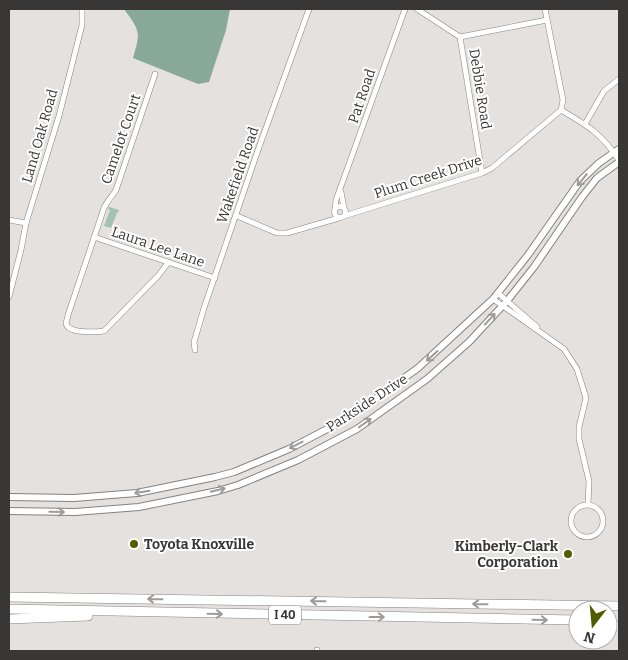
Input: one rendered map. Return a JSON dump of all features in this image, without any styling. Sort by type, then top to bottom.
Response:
[{"type":"highway","name":"I 40","points":[[9,597],[619,606]]},
{"type":"highway","points":[[546,604],[619,601]]},
{"type":"highway","name":"I 40","points":[[9,609],[568,620]]},
{"type":"highway","points":[[9,619],[185,613]]},
{"type":"street","name":"Land Oak Road","points":[[9,297],[26,224],[59,116],[82,25],[82,9]]},
{"type":"street","name":"Wakefield Road","points":[[195,350],[194,342],[214,278],[309,9]]},
{"type":"street","name":"Pat Road","points":[[335,211],[336,200],[341,191],[405,9]]},
{"type":"street","points":[[417,9],[460,37],[547,20]]},
{"type":"street","points":[[545,9],[563,100],[561,110],[585,124],[607,141],[617,151],[619,161]]},
{"type":"street","name":"Debbie Road","points":[[460,37],[482,173]]},
{"type":"street","name":"Camelot Court","points":[[155,74],[116,190],[106,202],[94,237],[66,323],[70,330],[104,330],[168,264]]},
{"type":"street","points":[[585,124],[604,91],[619,79]]},
{"type":"street","name":"Plum Creek Drive","points":[[237,216],[277,233],[287,233],[343,213],[359,210],[482,173],[492,168],[561,110]]},
{"type":"street","name":"Parkside Drive","points":[[9,497],[74,498],[137,493],[234,472],[292,448],[350,417],[418,368],[493,299],[528,255],[580,181],[590,170],[617,151]]},
{"type":"street","name":"Parkside Drive","points":[[9,511],[75,512],[139,506],[218,490],[238,485],[298,460],[357,429],[427,379],[469,342],[539,261],[594,182],[619,161]]},
{"type":"street","name":"Pat Road","points":[[341,191],[343,213]]},
{"type":"street","name":"Plum Creek Drive","points":[[326,220],[339,207],[343,213]]},
{"type":"street","points":[[335,211],[336,215],[343,213]]},
{"type":"street","points":[[9,220],[26,224]]},
{"type":"street","name":"Laura Lee Lane","points":[[94,237],[168,264],[214,278]]},
{"type":"street","points":[[498,293],[504,303],[529,325],[564,349],[577,369],[586,398],[579,427],[579,439],[588,481],[588,504]]},
{"type":"street","points":[[493,299],[504,303]]},
{"type":"street","points":[[588,504],[598,509],[603,519],[601,530],[597,534],[587,537],[577,534],[570,520],[578,507],[588,504]]},
{"type":"green space","points":[[124,9],[230,9],[226,30],[209,82],[198,84],[133,58],[138,32]]},
{"type":"green space","points":[[109,207],[119,210],[118,213],[113,211],[117,213],[111,228],[104,226],[110,210],[108,209]]},
{"type":"place","name":"Toyota Knoxville","points":[[134,544]]},
{"type":"place","name":"Kimberly-Clark Corporation","points":[[568,554]]}]
